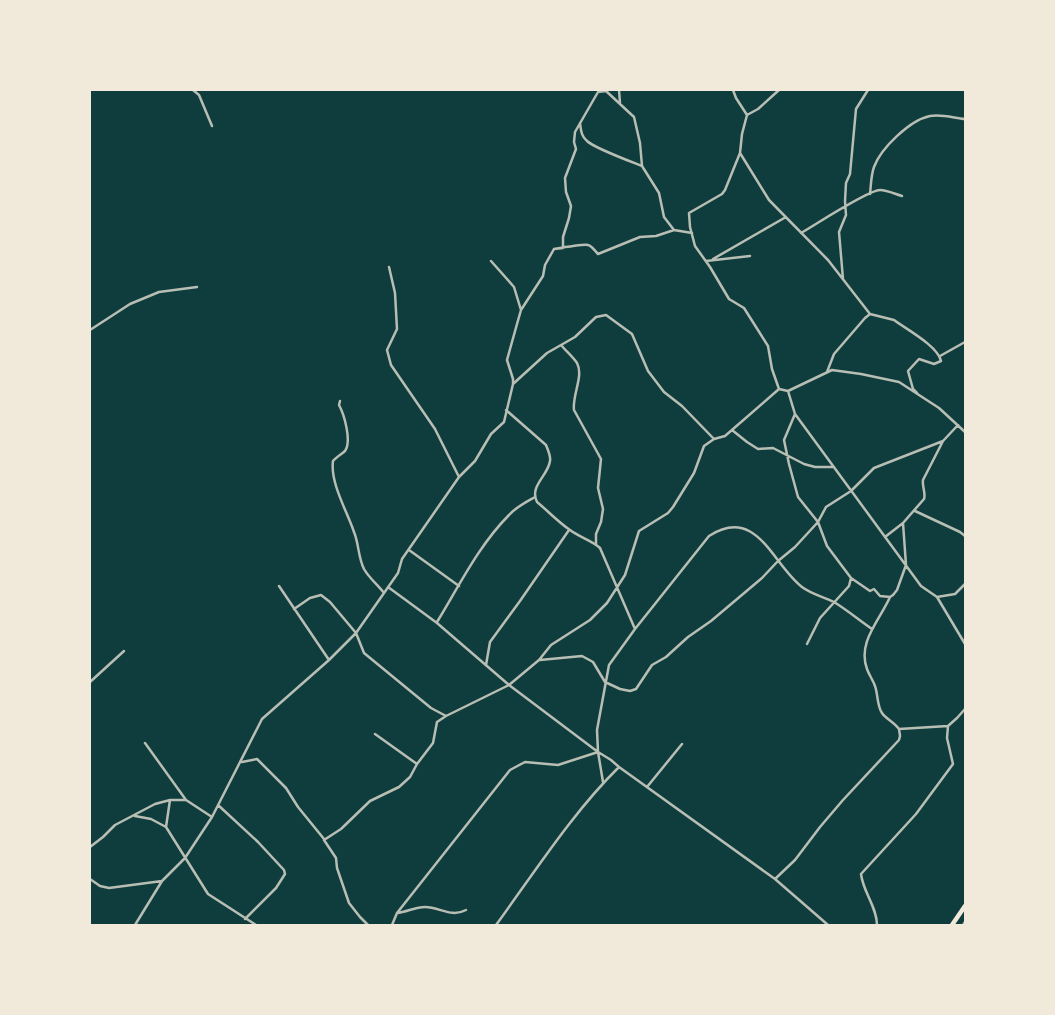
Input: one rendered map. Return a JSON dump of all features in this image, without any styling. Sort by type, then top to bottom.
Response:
[{"type":"highway","points":[[952,925],[965,906]]},
{"type":"street","points":[[193,90],[199,94],[212,126]]},
{"type":"street","points":[[619,90],[620,104]]},
{"type":"street","points":[[733,90],[747,115]]},
{"type":"street","points":[[779,90],[758,109],[747,115],[740,153],[729,182],[722,194],[689,213],[695,246],[729,299],[744,308],[768,346],[772,369],[779,388]]},
{"type":"street","points":[[843,280],[838,232],[846,215],[846,183],[850,174],[856,109],[868,90]]},
{"type":"street","points":[[554,249],[563,248],[563,237],[569,218],[571,206],[566,192],[565,178],[576,149],[574,142],[576,132],[598,92],[606,91],[634,117],[640,144],[642,166],[659,193],[664,217],[674,230]]},
{"type":"street","points":[[870,194],[873,169],[901,132],[929,116],[965,119]]},
{"type":"street","points":[[580,122],[580,132],[587,141],[642,166]]},
{"type":"street","points":[[740,153],[769,200],[828,260],[870,314],[894,320],[922,340],[940,356],[941,361],[934,364],[919,359],[908,371],[917,393]]},
{"type":"street","points":[[801,233],[846,206],[880,190],[902,196]]},
{"type":"street","points":[[713,259],[786,217]]},
{"type":"street","points":[[554,249],[588,245],[598,254],[640,237],[656,236],[674,230],[692,233]]},
{"type":"street","points":[[135,925],[162,881],[185,858],[212,817],[242,762],[262,719],[329,660],[356,633],[398,573],[402,559],[459,477],[475,461],[491,434],[504,422],[513,384],[507,360],[521,310],[543,276],[545,265],[554,249]]},
{"type":"street","points":[[706,261],[750,256]]},
{"type":"street","points":[[491,262],[514,286],[521,310]]},
{"type":"street","points":[[389,267],[395,293],[397,328],[387,350],[391,365],[435,429],[459,477]]},
{"type":"street","points":[[90,330],[130,304],[159,292],[196,287]]},
{"type":"street","points":[[827,372],[834,354],[870,314]]},
{"type":"street","points":[[513,384],[547,353],[575,337],[596,317],[606,315],[632,334],[648,371],[664,392],[682,406],[714,439]]},
{"type":"street","points":[[940,356],[965,342]]},
{"type":"street","points":[[561,345],[577,363],[579,370],[573,402],[574,410],[601,459],[598,488],[603,509],[601,522],[596,534],[596,544]]},
{"type":"street","points":[[779,388],[788,391],[832,370],[899,382],[939,408],[965,432]]},
{"type":"street","points":[[324,840],[342,829],[370,801],[399,787],[410,777],[417,764],[433,744],[437,722],[509,685],[539,660],[551,645],[590,620],[606,603],[625,576],[639,531],[668,513],[673,507],[694,473],[704,446],[714,439],[725,436],[779,388]]},
{"type":"street","points":[[788,391],[795,414],[921,586],[937,597],[965,644]]},
{"type":"street","points":[[340,401],[339,404],[345,417],[347,428],[346,445],[344,451],[333,461],[332,468],[341,502],[354,531],[359,557],[365,571],[384,593]]},
{"type":"street","points":[[506,410],[546,445],[549,452],[551,460],[535,491],[537,502],[569,530],[600,548],[635,629]]},
{"type":"street","points":[[795,414],[785,437],[787,454],[798,497],[818,522],[827,546],[851,578],[864,589],[870,591],[874,589],[880,596],[890,597]]},
{"type":"street","points":[[885,537],[915,511],[924,499],[923,480],[943,441],[958,426]]},
{"type":"street","points":[[732,430],[758,449],[774,448],[804,464],[815,467],[834,467]]},
{"type":"street","points":[[539,660],[582,656],[593,662],[605,682],[620,689],[630,691],[636,688],[652,665],[666,657],[688,637],[712,621],[762,578],[818,522],[826,507],[851,491],[874,468],[943,441]]},
{"type":"street","points":[[437,623],[475,559],[510,513],[535,497]]},
{"type":"street","points":[[915,511],[957,530],[965,536]]},
{"type":"street","points":[[775,879],[795,860],[837,806],[899,740],[899,728],[881,712],[875,686],[866,668],[864,651],[872,629],[890,597],[897,590],[906,565],[903,522]]},
{"type":"street","points":[[603,782],[598,752],[597,730],[609,666],[635,629],[709,536],[721,528],[738,528],[753,532],[763,540],[778,561],[803,588],[833,602],[872,629]]},
{"type":"street","points":[[486,665],[490,642],[569,530]]},
{"type":"street","points":[[409,550],[459,586]]},
{"type":"street","points":[[807,644],[820,618],[849,586],[851,578]]},
{"type":"street","points":[[937,597],[955,594],[965,584]]},
{"type":"street","points":[[279,586],[329,660]]},
{"type":"street","points":[[388,587],[437,623],[509,685],[618,767],[775,879],[828,925]]},
{"type":"street","points":[[294,608],[316,595],[321,595],[330,602],[356,633],[364,653],[431,708],[446,716]]},
{"type":"street","points":[[90,682],[124,651]]},
{"type":"street","points":[[899,728],[948,726],[965,708]]},
{"type":"street","points":[[876,925],[874,914],[862,883],[861,874],[916,814],[953,764],[947,738],[948,726]]},
{"type":"street","points":[[375,734],[417,764]]},
{"type":"street","points":[[144,743],[186,800],[212,817]]},
{"type":"street","points":[[646,787],[682,744]]},
{"type":"street","points":[[392,925],[398,913],[510,770],[525,762],[558,765],[598,752]]},
{"type":"street","points":[[242,762],[257,759],[286,788],[336,858],[337,868],[350,903],[368,925]]},
{"type":"street","points":[[496,925],[603,782],[618,767]]},
{"type":"street","points":[[90,847],[103,838],[115,825],[155,804],[170,800],[186,800]]},
{"type":"street","points":[[166,827],[170,800]]},
{"type":"street","points":[[218,805],[258,842],[284,870],[285,874],[276,888],[245,919]]},
{"type":"street","points":[[133,816],[151,820],[166,827],[208,894],[256,925]]},
{"type":"street","points":[[90,879],[100,886],[109,888],[162,881]]},
{"type":"street","points":[[398,913],[427,907],[453,914],[466,910]]}]
